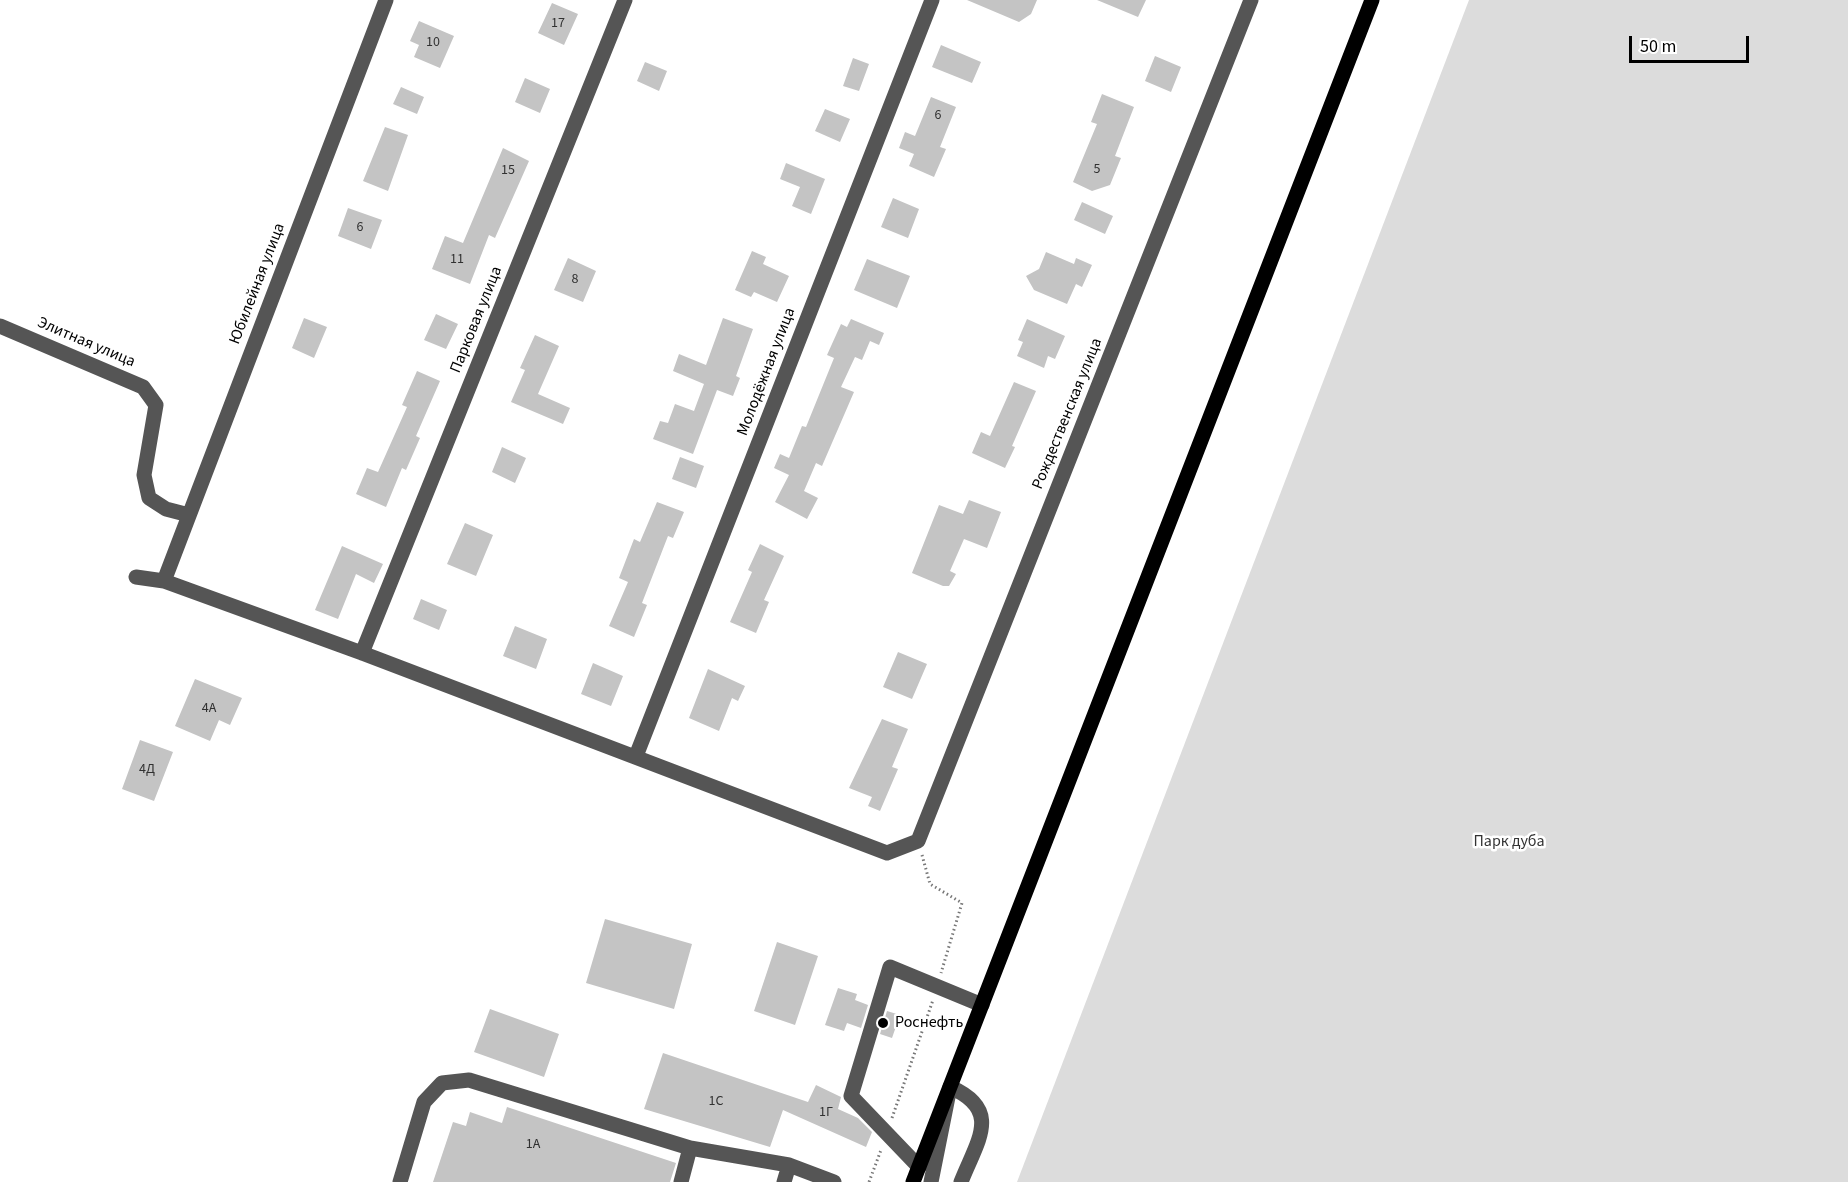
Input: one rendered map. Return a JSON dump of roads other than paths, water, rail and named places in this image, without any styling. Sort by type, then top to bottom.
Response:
[{"type":"main road","points":[[913,1182],[1372,0]]},
{"type":"street","name":"Юбилейная улица","points":[[164,581],[386,0]]},
{"type":"street","name":"Парковая улица","points":[[362,653],[624,0]]},
{"type":"street","name":"Молодёжная улица","points":[[636,756],[932,0]]},
{"type":"street","name":"Рождественская улица","points":[[636,756],[887,853],[918,841],[1251,0]]},
{"type":"street","name":"Элитная улица","points":[[0,326],[143,387],[156,405],[144,475],[149,498],[166,509],[189,515]]},
{"type":"street","points":[[136,578],[164,581],[636,756]]},
{"type":"street","points":[[919,1167],[851,1096],[890,967],[982,1005]]},
{"type":"street","points":[[400,1182],[424,1102],[442,1083],[469,1080],[690,1148],[789,1165],[834,1182]]},
{"type":"street","points":[[931,1182],[950,1087],[968,1095],[979,1107],[983,1125],[961,1182]]},
{"type":"street","points":[[681,1182],[690,1148]]},
{"type":"street","points":[[784,1182],[789,1165]]},
{"type":"place","name":"Роснефть","points":[[883,1023]]},
{"type":"park label","name":"Парк дуба","points":[[1509,842]]}]
